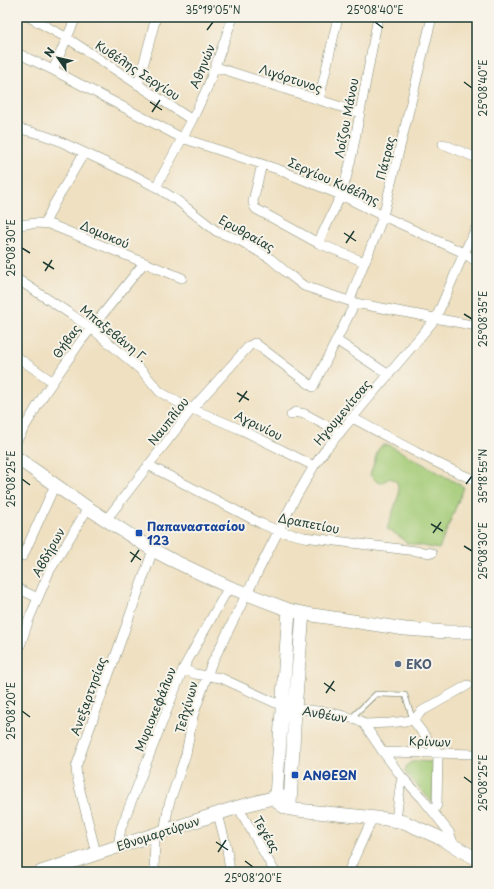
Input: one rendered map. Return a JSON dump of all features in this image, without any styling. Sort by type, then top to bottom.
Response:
[{"type":"street","name":"Κυβέλης Σεργίου","points":[[29,17],[67,38],[192,120]]},
{"type":"street","points":[[53,70],[76,17]]},
{"type":"street","points":[[138,84],[156,17]]},
{"type":"street","name":"Αθηνών","points":[[156,188],[179,137],[192,120],[216,67],[234,17]]},
{"type":"street","points":[[319,100],[338,17]]},
{"type":"street","name":"Λοίζου Μάνου","points":[[318,243],[341,195],[346,179],[352,155],[378,17]]},
{"type":"street","name":"Πάτρας","points":[[255,343],[312,387],[336,340],[352,302],[364,262],[383,216],[432,17]]},
{"type":"street","name":"Σεργίου Κυβέλης","points":[[17,53],[53,70],[179,137],[277,169],[341,195],[464,253],[477,262]]},
{"type":"street","name":"Λιγόρτυνος","points":[[216,67],[360,113]]},
{"type":"street","name":"Ερυθραίας","points":[[17,128],[43,135],[129,173],[178,201],[216,231],[239,240],[271,259],[304,286],[352,302],[477,326]]},
{"type":"street","points":[[443,144],[477,158]]},
{"type":"street","points":[[45,223],[54,204],[84,153]]},
{"type":"street","points":[[262,164],[253,201],[256,209],[318,243],[364,262]]},
{"type":"street","name":"Δομοκού","points":[[17,225],[45,223],[182,278]]},
{"type":"street","name":"Ηγουμενίτσας","points":[[247,594],[278,531],[314,466],[340,432],[436,318],[477,226]]},
{"type":"street","name":"Θήβας","points":[[17,440],[81,340],[144,263]]},
{"type":"street","name":"Μπαξεβάνη Γ.","points":[[17,279],[91,328],[142,371],[160,392],[192,409]]},
{"type":"street","points":[[336,340],[389,375]]},
{"type":"street","name":"Ναυπλίου","points":[[106,520],[192,409],[249,346],[255,343]]},
{"type":"street","points":[[17,358],[53,382]]},
{"type":"street","name":"Αγρινίου","points":[[192,409],[242,430],[314,466]]},
{"type":"street","points":[[292,415],[295,412],[305,414],[340,432]]},
{"type":"street","points":[[353,418],[449,469],[477,481]]},
{"type":"street","points":[[17,458],[88,508],[153,550],[229,587],[289,610],[382,626],[447,632],[477,632]]},
{"type":"street","name":"Δραπετίου","points":[[148,465],[278,531],[304,536],[432,553]]},
{"type":"street","points":[[23,556],[55,485]]},
{"type":"street","name":"Αβδήρων","points":[[17,655],[29,619],[49,572],[88,508]]},
{"type":"street","name":"Ανεξαρτησίας","points":[[96,853],[77,778],[76,767],[153,550]]},
{"type":"street","name":"Μυριοκεφάλων","points":[[118,846],[121,828],[183,669],[229,587]]},
{"type":"street","points":[[17,588],[38,598]]},
{"type":"street","name":"Τελχίνων","points":[[154,872],[160,833],[185,758],[193,716],[207,676],[220,646],[247,594]]},
{"type":"street","points":[[277,799],[289,610]]},
{"type":"street","points":[[303,613],[295,709],[290,802],[301,811],[373,817],[404,822],[452,844],[477,859]]},
{"type":"street","name":"Ανθέων","points":[[183,669],[195,674],[227,681],[282,706],[295,709],[329,712],[359,720],[364,724],[402,777],[417,792],[450,832],[452,844]]},
{"type":"street","points":[[364,724],[390,724],[413,720],[422,711],[468,685]]},
{"type":"street","points":[[413,720],[438,753],[437,805],[433,811]]},
{"type":"street","name":"Κρίνων","points":[[383,752],[477,754]]},
{"type":"street","points":[[396,820],[402,777]]},
{"type":"street","name":"Εθνομαρτύρων","points":[[41,872],[238,807],[277,799],[290,802]]},
{"type":"street","name":"Τεγέας","points":[[238,807],[275,872]]},
{"type":"street","points":[[218,814],[227,849],[230,872]]},
{"type":"street","points":[[348,872],[373,817]]},
{"type":"lane","points":[[352,718],[376,694],[405,695],[413,720]]},
{"type":"green space","points":[[382,445],[389,445],[464,487],[439,549],[406,543],[402,538],[387,529],[399,494],[397,482],[390,478],[381,483],[377,482],[370,475],[378,450]]},
{"type":"green space","points":[[417,761],[433,762],[432,802],[405,772],[408,764]]},
{"type":"place","name":"Παπαναστασίου 123","points":[[139,533]]},
{"type":"place","name":"EKO","points":[[398,664]]},
{"type":"place","name":"ΑΝΘΕΩΝ","points":[[295,775]]}]
